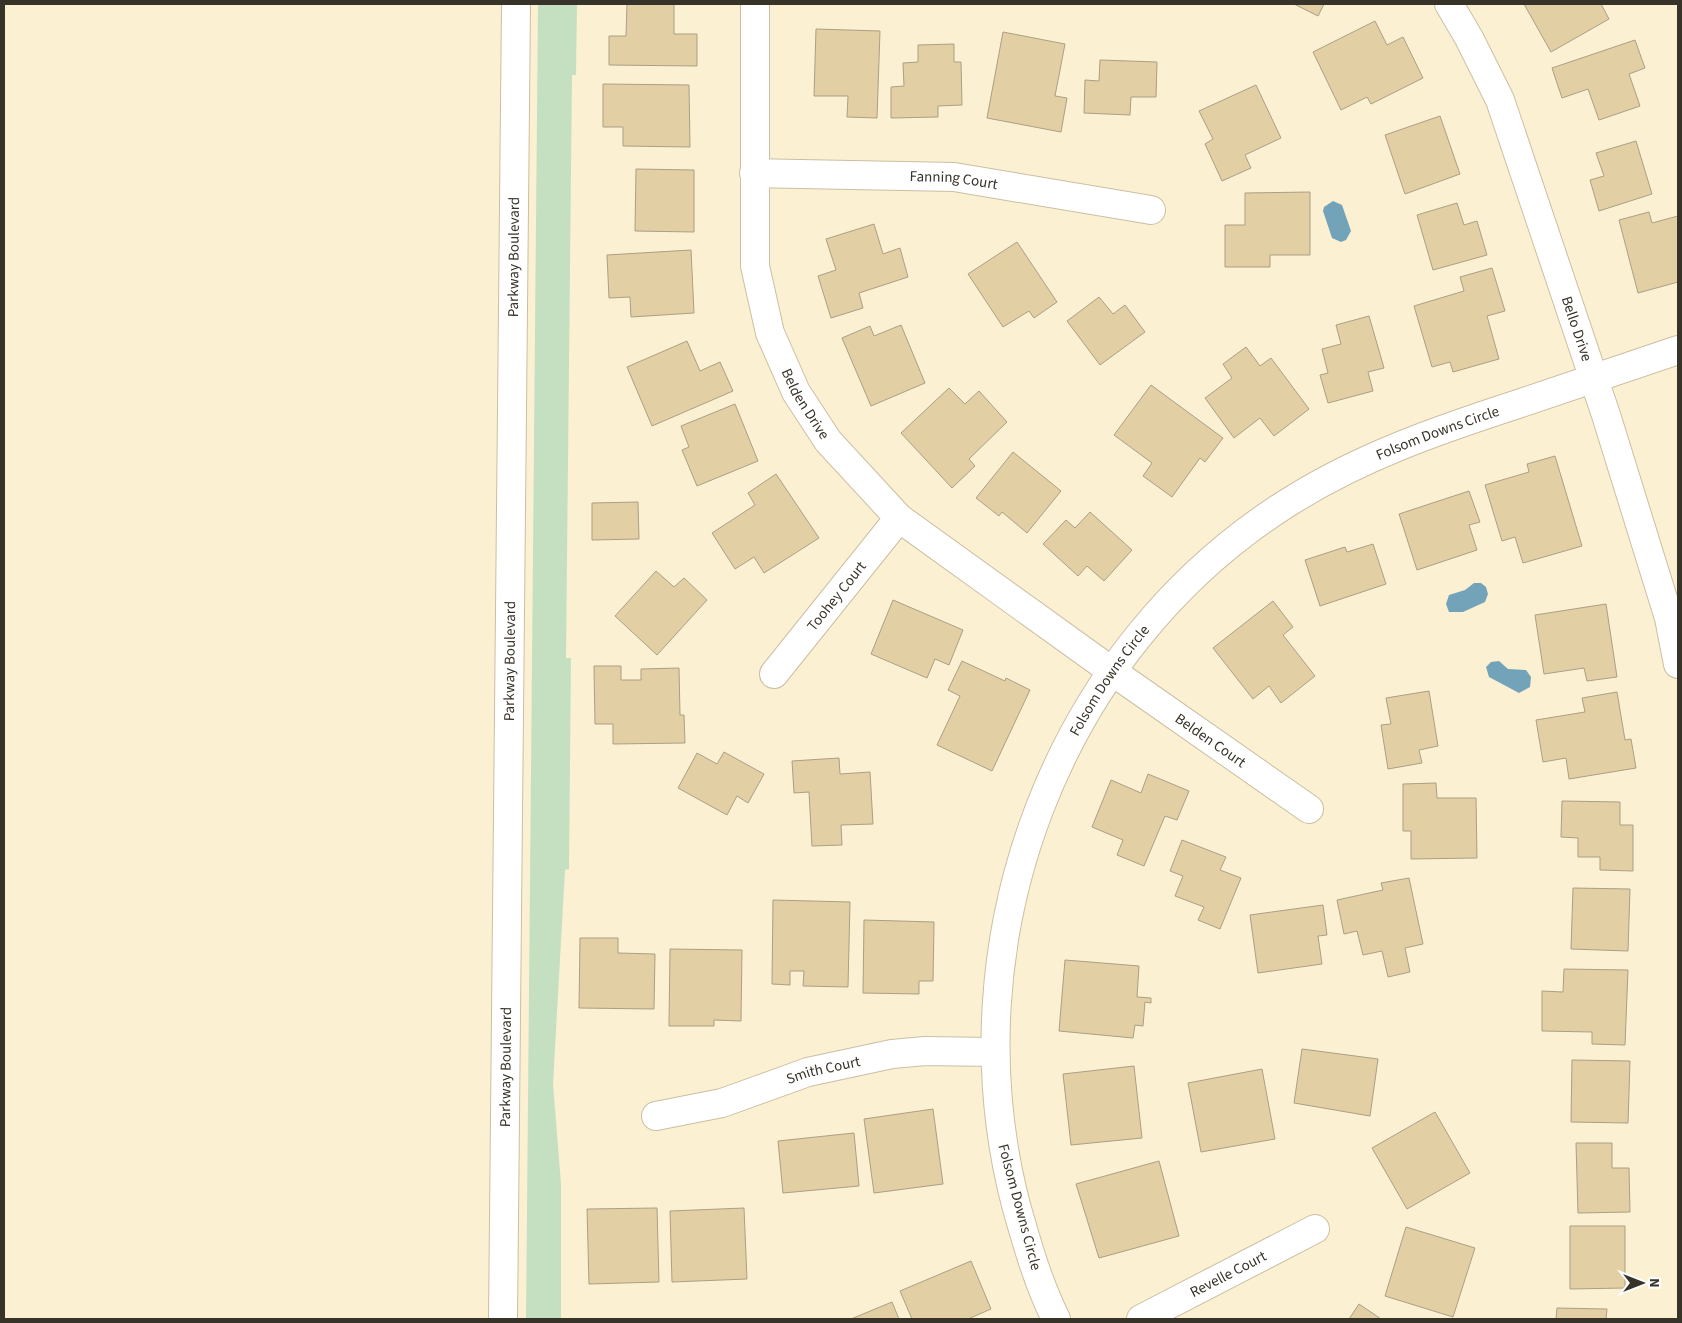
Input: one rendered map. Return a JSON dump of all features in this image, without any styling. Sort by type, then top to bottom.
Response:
[{"type":"street","name":"Parkway Boulevard","points":[[503,1319],[516,4]]},
{"type":"street","name":"Belden Drive","points":[[756,4],[755,266],[770,333],[796,392],[828,441],[899,518],[1112,672]]},
{"type":"street","name":"Bello Drive","points":[[1449,4],[1469,38],[1500,100],[1593,379],[1669,618],[1678,664]]},
{"type":"street","name":"Fanning Court","points":[[754,173],[954,177],[1151,210]]},
{"type":"street","name":"Folsom Downs Circle","points":[[1056,1319],[1030,1256],[1007,1169],[1001,1137],[994,1052],[995,1005],[1002,946],[1021,860],[1057,766],[1086,710],[1142,633],[1199,572],[1243,535],[1287,503],[1373,456],[1424,435],[1678,350]]},
{"type":"street","name":"Toohey Court","points":[[774,674],[899,518]]},
{"type":"street","name":"Belden Court","points":[[1112,672],[1309,809]]},
{"type":"street","name":"Smith Court","points":[[656,1116],[722,1103],[808,1072],[892,1054],[925,1051],[994,1052]]},
{"type":"street","name":"Revelle Court","points":[[1141,1319],[1315,1229]]},
{"type":"green space","points":[[538,4],[577,4],[576,75],[572,75],[566,658],[571,658],[569,869],[565,870],[553,1084],[561,1184],[561,1319],[526,1319]]},
{"type":"water","points":[[1333,201],[1342,205],[1351,231],[1346,240],[1341,242],[1332,238],[1323,211],[1324,207]]},
{"type":"water","points":[[1474,583],[1481,583],[1486,587],[1488,594],[1485,602],[1463,612],[1449,612],[1446,604],[1449,595],[1465,590]]},
{"type":"water","points":[[1499,661],[1508,669],[1526,670],[1531,677],[1530,687],[1519,693],[1489,677],[1486,667],[1491,662]]},
{"type":"building","points":[[627,4],[674,4],[674,34],[697,34],[697,66],[609,65],[609,36],[626,36]]},
{"type":"building","points":[[1294,4],[1324,4],[1318,16]]},
{"type":"building","points":[[1524,4],[1601,4],[1609,19],[1551,52]]},
{"type":"building","points":[[1375,21],[1387,45],[1403,37],[1423,78],[1371,104],[1367,97],[1341,110],[1313,52]]},
{"type":"building","points":[[816,29],[880,31],[877,118],[847,117],[848,96],[814,96]]},
{"type":"building","points":[[1003,32],[1065,44],[1055,96],[1067,98],[1061,132],[987,118]]},
{"type":"building","points":[[1635,40],[1645,68],[1629,74],[1640,106],[1599,120],[1588,89],[1562,98],[1552,68]]},
{"type":"building","points":[[954,44],[954,62],[961,62],[962,105],[938,106],[938,117],[891,118],[891,87],[904,86],[903,63],[918,62],[918,45]]},
{"type":"building","points":[[1100,60],[1157,62],[1156,97],[1131,97],[1130,115],[1084,113],[1085,80],[1099,81]]},
{"type":"building","points":[[603,84],[689,85],[690,147],[623,146],[623,127],[603,127]]},
{"type":"building","points":[[1256,85],[1281,138],[1245,155],[1251,168],[1222,181],[1205,144],[1213,139],[1199,111]]},
{"type":"building","points":[[1440,116],[1460,174],[1405,194],[1385,135]]},
{"type":"building","points":[[1636,141],[1652,194],[1599,211],[1590,180],[1604,176],[1596,153]]},
{"type":"building","points":[[636,169],[694,170],[694,232],[635,231]]},
{"type":"building","points":[[1310,192],[1310,255],[1270,255],[1270,267],[1225,267],[1225,225],[1245,225],[1245,193]]},
{"type":"building","points":[[1457,203],[1464,225],[1477,221],[1487,255],[1433,270],[1417,215]]},
{"type":"building","points":[[1649,212],[1652,223],[1678,216],[1678,282],[1638,293],[1619,220]]},
{"type":"building","points":[[874,224],[883,254],[900,248],[908,277],[859,293],[863,308],[831,318],[818,276],[836,270],[826,239]]},
{"type":"building","points":[[1017,242],[1057,302],[1034,318],[1029,311],[1003,327],[968,274]]},
{"type":"building","points":[[691,250],[694,313],[631,317],[630,297],[609,298],[607,255]]},
{"type":"building","points":[[1492,268],[1505,311],[1487,316],[1499,359],[1453,372],[1450,362],[1432,367],[1414,306],[1464,291],[1460,277]]},
{"type":"building","points":[[1099,297],[1113,314],[1125,305],[1145,332],[1100,365],[1067,321]]},
{"type":"building","points":[[1369,316],[1384,368],[1368,372],[1373,391],[1328,403],[1320,375],[1328,373],[1322,349],[1341,344],[1336,325]]},
{"type":"building","points":[[901,325],[925,383],[871,406],[842,338],[870,326],[874,336]]},
{"type":"building","points":[[687,341],[700,371],[720,362],[733,391],[652,426],[627,367]]},
{"type":"building","points":[[1246,347],[1260,366],[1271,358],[1309,409],[1274,436],[1260,418],[1234,438],[1205,398],[1232,378],[1223,364]]},
{"type":"building","points":[[1151,385],[1223,438],[1205,462],[1200,458],[1172,497],[1143,476],[1152,463],[1114,435]]},
{"type":"building","points":[[949,388],[965,404],[979,391],[1007,422],[969,459],[975,466],[952,488],[901,433]]},
{"type":"building","points":[[735,404],[758,461],[697,486],[682,450],[689,447],[681,426]]},
{"type":"building","points":[[1013,452],[1061,491],[1027,533],[1002,512],[999,516],[976,498]]},
{"type":"building","points":[[1555,456],[1582,546],[1523,563],[1515,537],[1502,541],[1485,485],[1529,472],[1527,464]]},
{"type":"building","points":[[776,474],[819,538],[764,573],[754,557],[735,569],[712,533],[755,505],[748,493]]},
{"type":"building","points":[[1469,491],[1480,522],[1469,525],[1477,550],[1417,570],[1399,514]]},
{"type":"building","points":[[638,502],[639,539],[592,540],[592,503]]},
{"type":"building","points":[[1090,512],[1132,550],[1104,581],[1087,566],[1078,576],[1043,544],[1066,520],[1075,528]]},
{"type":"building","points":[[1373,544],[1386,584],[1320,606],[1305,560],[1345,547],[1347,552]]},
{"type":"building","points":[[656,571],[674,587],[684,578],[707,600],[657,655],[615,616]]},
{"type":"building","points":[[893,600],[963,630],[949,665],[935,659],[927,678],[871,654]]},
{"type":"building","points":[[1273,601],[1293,627],[1283,635],[1315,676],[1281,703],[1269,686],[1253,699],[1213,648]]},
{"type":"building","points":[[1606,604],[1617,677],[1587,681],[1584,668],[1544,674],[1535,615]]},
{"type":"building","points":[[962,661],[1005,681],[1006,678],[1030,690],[992,771],[937,745],[960,696],[948,690]]},
{"type":"building","points":[[594,666],[621,666],[621,680],[641,680],[641,669],[679,668],[680,715],[684,715],[685,743],[613,744],[613,724],[595,724]]},
{"type":"building","points":[[1429,691],[1438,746],[1419,750],[1422,763],[1388,769],[1381,725],[1391,724],[1386,698]]},
{"type":"building","points":[[1617,692],[1625,740],[1631,739],[1636,768],[1569,779],[1566,758],[1543,762],[1536,720],[1585,712],[1582,698]]},
{"type":"building","points":[[724,752],[764,774],[748,803],[737,796],[727,815],[678,788],[697,753],[717,764]]},
{"type":"building","points":[[839,758],[840,774],[870,772],[873,824],[841,825],[842,845],[812,846],[809,792],[794,793],[792,761]]},
{"type":"building","points":[[1148,774],[1189,791],[1177,820],[1165,816],[1144,866],[1117,855],[1123,840],[1092,827],[1111,780],[1141,793]]},
{"type":"building","points":[[1436,783],[1437,798],[1476,798],[1477,858],[1411,859],[1411,831],[1403,831],[1403,784]]},
{"type":"building","points":[[1562,801],[1620,802],[1620,825],[1633,825],[1633,871],[1600,870],[1600,857],[1578,857],[1578,838],[1561,837]]},
{"type":"building","points":[[1182,840],[1226,857],[1220,870],[1241,878],[1220,929],[1198,920],[1204,907],[1175,896],[1183,876],[1170,871]]},
{"type":"building","points":[[1409,878],[1423,944],[1405,948],[1410,972],[1388,977],[1382,951],[1363,955],[1357,931],[1344,934],[1337,900],[1383,890],[1381,883]]},
{"type":"building","points":[[1573,888],[1630,889],[1628,951],[1571,949]]},
{"type":"building","points":[[773,900],[850,902],[848,987],[803,986],[804,971],[790,971],[790,985],[772,984]]},
{"type":"building","points":[[1323,905],[1327,935],[1318,936],[1322,964],[1258,973],[1250,915]]},
{"type":"building","points":[[864,920],[934,922],[933,981],[919,981],[919,994],[863,993]]},
{"type":"building","points":[[580,938],[618,938],[618,953],[655,954],[654,1009],[579,1008]]},
{"type":"building","points":[[670,949],[742,950],[741,1021],[714,1020],[714,1026],[669,1026]]},
{"type":"building","points":[[1065,960],[1139,966],[1137,997],[1151,998],[1151,1003],[1145,1002],[1143,1026],[1135,1025],[1133,1038],[1059,1031]]},
{"type":"building","points":[[1564,969],[1628,970],[1625,1045],[1592,1044],[1592,1032],[1542,1031],[1542,991],[1563,992]]},
{"type":"building","points":[[1302,1049],[1378,1059],[1370,1116],[1294,1103]]},
{"type":"building","points":[[1572,1060],[1630,1061],[1628,1123],[1571,1122]]},
{"type":"building","points":[[1134,1066],[1142,1138],[1071,1145],[1063,1074]]},
{"type":"building","points":[[1262,1069],[1275,1139],[1201,1152],[1188,1083]]},
{"type":"building","points":[[933,1109],[943,1184],[874,1193],[864,1119]]},
{"type":"building","points":[[1435,1112],[1470,1173],[1407,1209],[1372,1148]]},
{"type":"building","points":[[854,1133],[859,1186],[783,1193],[778,1141]]},
{"type":"building","points":[[1576,1143],[1612,1143],[1612,1168],[1629,1168],[1630,1212],[1578,1213]]},
{"type":"building","points":[[1159,1161],[1179,1236],[1099,1258],[1076,1184]]},
{"type":"building","points":[[657,1208],[659,1282],[589,1284],[587,1209]]},
{"type":"building","points":[[744,1208],[747,1279],[672,1282],[670,1211]]},
{"type":"building","points":[[1570,1226],[1625,1226],[1625,1288],[1570,1289]]},
{"type":"building","points":[[1406,1227],[1475,1248],[1453,1317],[1385,1296]]},
{"type":"building","points":[[971,1261],[991,1309],[968,1319],[912,1319],[900,1291]]},
{"type":"building","points":[[892,1302],[899,1319],[851,1319]]},
{"type":"building","points":[[1359,1304],[1381,1319],[1349,1319]]},
{"type":"building","points":[[1557,1308],[1607,1309],[1606,1319],[1556,1319]]}]
